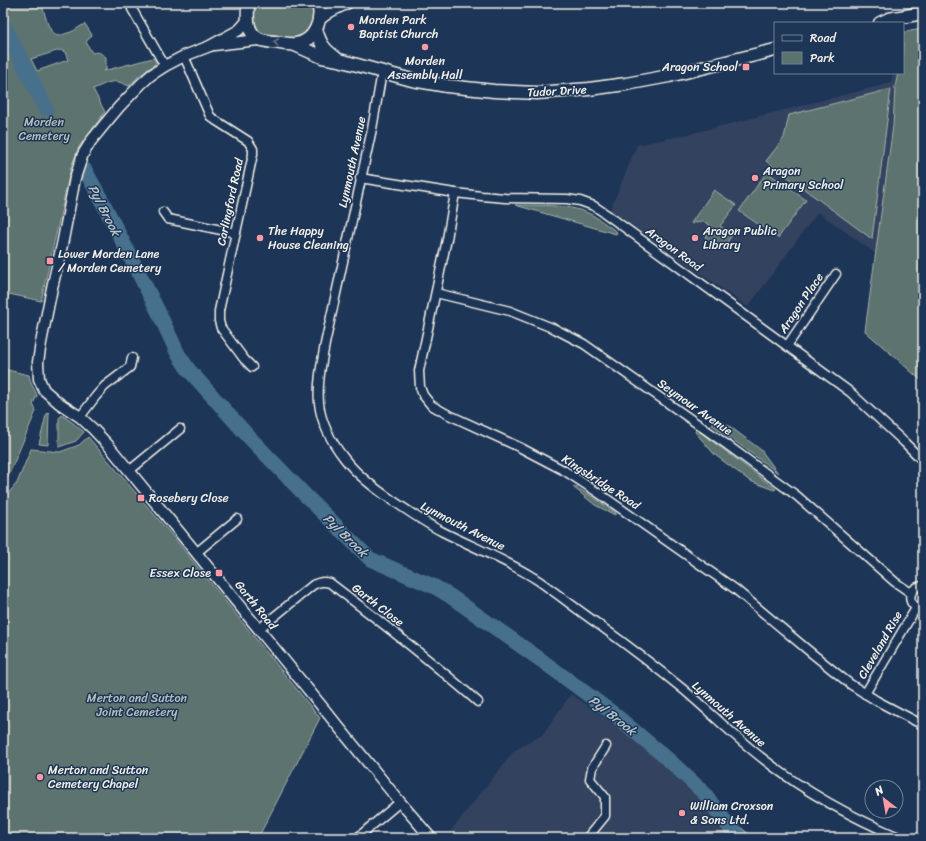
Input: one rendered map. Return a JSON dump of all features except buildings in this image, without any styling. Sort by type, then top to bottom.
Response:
[{"type":"main road","points":[[248,3],[248,21],[253,34],[258,40]]},
{"type":"main road","name":"Tudor Drive","points":[[318,3],[320,12],[317,25],[318,37],[324,48],[339,60]]},
{"type":"main road","points":[[882,22],[889,19],[923,13]]},
{"type":"main road","points":[[904,24],[923,21]]},
{"type":"main road","points":[[295,45],[312,36],[317,25]]},
{"type":"main road","name":"Tudor Drive","points":[[258,40],[295,45],[322,57],[339,60],[412,80],[447,86],[494,91],[537,93],[589,89],[634,83],[774,50]]},
{"type":"street","points":[[131,3],[132,9],[165,66]]},
{"type":"street","points":[[317,25],[330,12],[348,3]]},
{"type":"street","points":[[210,46],[239,30],[248,21]]},
{"type":"street","points":[[210,46],[258,40]]},
{"type":"street","name":"Garth Road","points":[[210,46],[184,56],[151,75],[129,96],[104,125],[83,154],[75,178],[52,288],[38,362],[39,379],[44,390],[80,417],[93,429],[129,470],[430,838]]},
{"type":"street","name":"Carlingford Road","points":[[184,56],[210,116],[248,141],[253,149],[219,311],[221,328],[244,359],[252,367]]},
{"type":"street","name":"Lynmouth Avenue","points":[[382,72],[372,129],[360,178],[320,374],[318,392],[319,411],[324,427],[333,443],[352,468],[370,484],[424,521],[501,559],[542,583],[655,666],[750,749],[785,775],[840,809],[901,838]]},
{"type":"street","name":"Aragon Road","points":[[360,178],[455,193],[505,198],[567,199],[580,201],[594,206],[850,392],[923,461]]},
{"type":"street","name":"Kingsbridge Road","points":[[455,193],[452,215],[419,372],[420,387],[423,395],[431,405],[447,414],[542,458],[565,471],[735,589],[850,684],[865,694],[923,725]]},
{"type":"street","points":[[163,212],[168,219],[236,233]]},
{"type":"street","name":"Aragon Place","points":[[787,346],[836,274]]},
{"type":"street","name":"Seymour Avenue","points":[[436,293],[510,311],[555,329],[584,344],[770,475],[797,496],[895,582],[911,593]]},
{"type":"street","points":[[80,417],[105,386],[130,367],[132,358]]},
{"type":"street","points":[[129,470],[180,429]]},
{"type":"street","points":[[196,553],[237,519]]},
{"type":"street","name":"Garth Close","points":[[259,629],[312,586],[325,581],[330,583],[372,615],[478,702]]},
{"type":"street","points":[[920,608],[912,603],[910,596],[917,587],[923,586]]},
{"type":"street","name":"Cleveland Rise","points":[[865,694],[920,608]]},
{"type":"street","points":[[587,838],[605,816],[605,798],[590,779],[592,768],[606,746]]},
{"type":"street","points":[[357,838],[400,802]]},
{"type":"shaded area","name":"Aragon Primary School","points":[[893,74],[898,74],[895,87],[893,126],[876,254],[818,212],[748,307],[610,210],[637,145],[689,134],[891,83]]},
{"type":"shaded area","points":[[571,694],[670,763],[694,790],[729,838],[445,838],[515,750],[542,735]]},
{"type":"green space","name":"Morden Cemetery","points":[[3,3],[41,3],[47,22],[55,35],[59,36],[71,32],[85,24],[92,35],[86,42],[92,53],[98,52],[106,57],[106,70],[103,71],[153,58],[156,62],[129,86],[119,82],[112,82],[93,89],[105,112],[79,147],[71,167],[41,301],[9,294],[3,321]],"holes":[[[60,50],[65,52],[68,60],[37,71],[31,59]]]},
{"type":"green space","points":[[254,3],[311,3],[316,11],[307,33],[297,38],[261,33],[256,27],[254,20]]},
{"type":"green space","points":[[923,29],[923,382],[865,331],[893,126],[895,87],[898,74],[904,74],[904,32]]},
{"type":"green space","points":[[891,89],[872,239],[766,161],[784,138],[789,115]]},
{"type":"green space","points":[[767,172],[806,200],[778,238],[739,211]]},
{"type":"green space","points":[[714,190],[736,205],[720,226],[732,235],[722,250],[705,237],[712,227],[702,220],[700,223],[691,223]]},
{"type":"green space","points":[[515,205],[556,206],[576,209],[594,216],[617,232],[616,234]]},
{"type":"green space","points":[[3,369],[29,375],[37,395],[33,404],[36,411],[7,479],[3,483]]},
{"type":"green space","points":[[49,412],[48,445],[39,444],[46,415]]},
{"type":"green space","points":[[62,415],[84,432],[76,441],[59,447],[59,418]]},
{"type":"green space","points":[[714,422],[728,425],[761,450],[778,473],[712,425]]},
{"type":"green space","points":[[696,429],[776,489],[774,490],[750,481],[715,455],[695,432]]},
{"type":"green space","name":"Merton and Sutton Joint Cemetery","points":[[88,437],[175,539],[320,718],[258,838],[3,838],[3,500],[17,483],[31,449],[60,452],[79,445]]},
{"type":"green space","points":[[574,486],[616,513],[615,515],[595,505],[573,487]]},
{"type":"green space","points":[[716,808],[754,838],[729,838],[710,812]]},
{"type":"waterway","name":"Pyl Brook","points":[[3,24],[46,109]]},
{"type":"waterway","name":"Pyl Brook","points":[[85,170],[158,311],[178,354],[188,369],[248,436],[305,495],[370,559],[435,587],[450,596],[614,714],[670,761],[705,794],[739,838]]},
{"type":"place","name":"Morden Park Baptist Church","points":[[351,27]]},
{"type":"place","name":"Morden Assembly Hall","points":[[425,47]]},
{"type":"place","name":"Aragon School","points":[[746,67]]},
{"type":"place","name":"Aragon Primary School","points":[[755,178]]},
{"type":"place","name":"The Happy House Cleaning","points":[[260,238]]},
{"type":"place","name":"Aragon Public Library","points":[[695,238]]},
{"type":"place","name":"Lower Morden Lane / Morden Cemetery","points":[[50,261]]},
{"type":"place","name":"Rosebery Close","points":[[141,498]]},
{"type":"place","name":"Essex Close","points":[[219,573]]},
{"type":"place","name":"Merton and Sutton Cemetery Chapel","points":[[40,777]]},
{"type":"place","name":"William Croxson & Sons Ltd.","points":[[682,813]]}]
